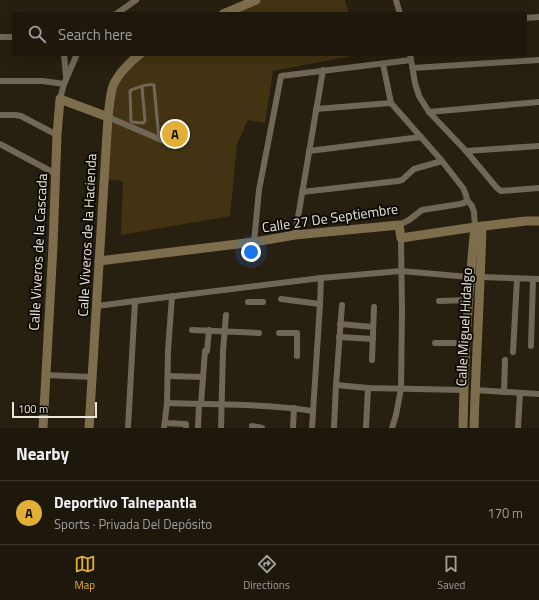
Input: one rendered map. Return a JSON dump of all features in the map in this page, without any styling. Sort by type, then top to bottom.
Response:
[{"type":"street","points":[[119,12],[136,0]]},
{"type":"street","points":[[228,12],[256,0]]},
{"type":"street","points":[[396,0],[399,12]]},
{"type":"street","points":[[527,18],[539,17]]},
{"type":"street","points":[[0,37],[12,37]]},
{"type":"street","name":"Calle Viveros de la Cascada","points":[[64,56],[65,81]]},
{"type":"street","name":"Calle Viveros de la Cascada","points":[[43,428],[60,100],[65,81],[75,56]]},
{"type":"street","name":"Calle Viveros de la Hacienda","points":[[89,428],[108,117],[115,83],[130,62],[138,56]]},
{"type":"street","points":[[254,242],[259,190],[280,77],[283,75],[383,64],[410,57],[419,96],[429,112],[466,151],[497,188],[501,191],[539,188]]},
{"type":"street","points":[[413,68],[539,60]]},
{"type":"street","points":[[383,64],[391,102],[442,161],[463,188],[467,200],[472,206],[478,227]]},
{"type":"street","points":[[294,235],[323,70]]},
{"type":"street","points":[[0,81],[65,81]]},
{"type":"street","points":[[60,100],[108,117],[166,142]]},
{"type":"street","points":[[316,109],[391,102]]},
{"type":"street","points":[[429,112],[539,102]]},
{"type":"street","points":[[0,115],[21,116],[57,135]]},
{"type":"street","points":[[309,151],[421,137]]},
{"type":"street","points":[[0,144],[56,174]]},
{"type":"street","points":[[466,151],[539,146]]},
{"type":"street","points":[[302,192],[398,181],[402,180],[414,169],[442,161]]},
{"type":"street","name":"Calle 27 De Septiembre","points":[[99,261],[254,242],[294,235],[399,225],[409,220],[422,210],[460,204],[467,200]]},
{"type":"street","points":[[401,238],[526,221],[539,221]]},
{"type":"street","points":[[392,428],[401,389],[401,238],[399,225]]},
{"type":"street","name":"Calle Miguel Hidalgo","points":[[474,428],[481,277],[478,227]]},
{"type":"street","name":"Calle Miguel Hidalgo","points":[[463,428],[468,300],[478,227]]},
{"type":"street","points":[[97,306],[321,278],[401,271],[470,277]]},
{"type":"street","points":[[481,277],[536,279],[530,346]]},
{"type":"street","points":[[312,428],[321,278]]},
{"type":"street","points":[[513,352],[517,279]]},
{"type":"street","points":[[172,296],[165,426],[186,424],[186,428]]},
{"type":"street","points":[[281,299],[320,304]]},
{"type":"street","points":[[439,301],[468,300]]},
{"type":"street","points":[[128,428],[135,301]]},
{"type":"street","points":[[248,302],[263,302]]},
{"type":"street","points":[[334,428],[342,305]]},
{"type":"street","points":[[372,360],[374,307]]},
{"type":"street","points":[[221,428],[226,315]]},
{"type":"street","points":[[340,324],[373,327]]},
{"type":"street","points":[[192,330],[259,333]]},
{"type":"street","points":[[198,428],[204,377],[206,330]]},
{"type":"street","points":[[279,333],[298,333],[297,356]]},
{"type":"street","points":[[339,337],[373,339]]},
{"type":"street","points":[[435,343],[466,343]]},
{"type":"street","points":[[504,392],[505,360]]},
{"type":"street","points":[[46,376],[92,377]]},
{"type":"street","points":[[168,376],[204,377]]},
{"type":"street","points":[[336,385],[368,388],[464,390]]},
{"type":"street","points":[[366,428],[368,388]]},
{"type":"street","points":[[475,390],[539,394]]},
{"type":"street","points":[[518,428],[520,393]]},
{"type":"street","points":[[167,403],[294,408],[312,411]]},
{"type":"street","points":[[293,428],[294,408]]},
{"type":"street","points":[[252,427],[262,428]]},
{"type":"lane","points":[[142,86],[145,121],[143,123],[131,121],[131,90],[142,86],[152,84],[155,86],[159,139]]},
{"type":"shaded area","points":[[262,0],[345,0],[348,12],[234,12]]},
{"type":"shaded area","points":[[143,56],[352,56],[273,71],[265,123],[248,120],[237,144],[230,216],[121,235],[123,181],[106,179],[114,88],[132,65]]},
{"type":"place","name":"Deportivo Talnepantla","points":[[175,134]]}]
